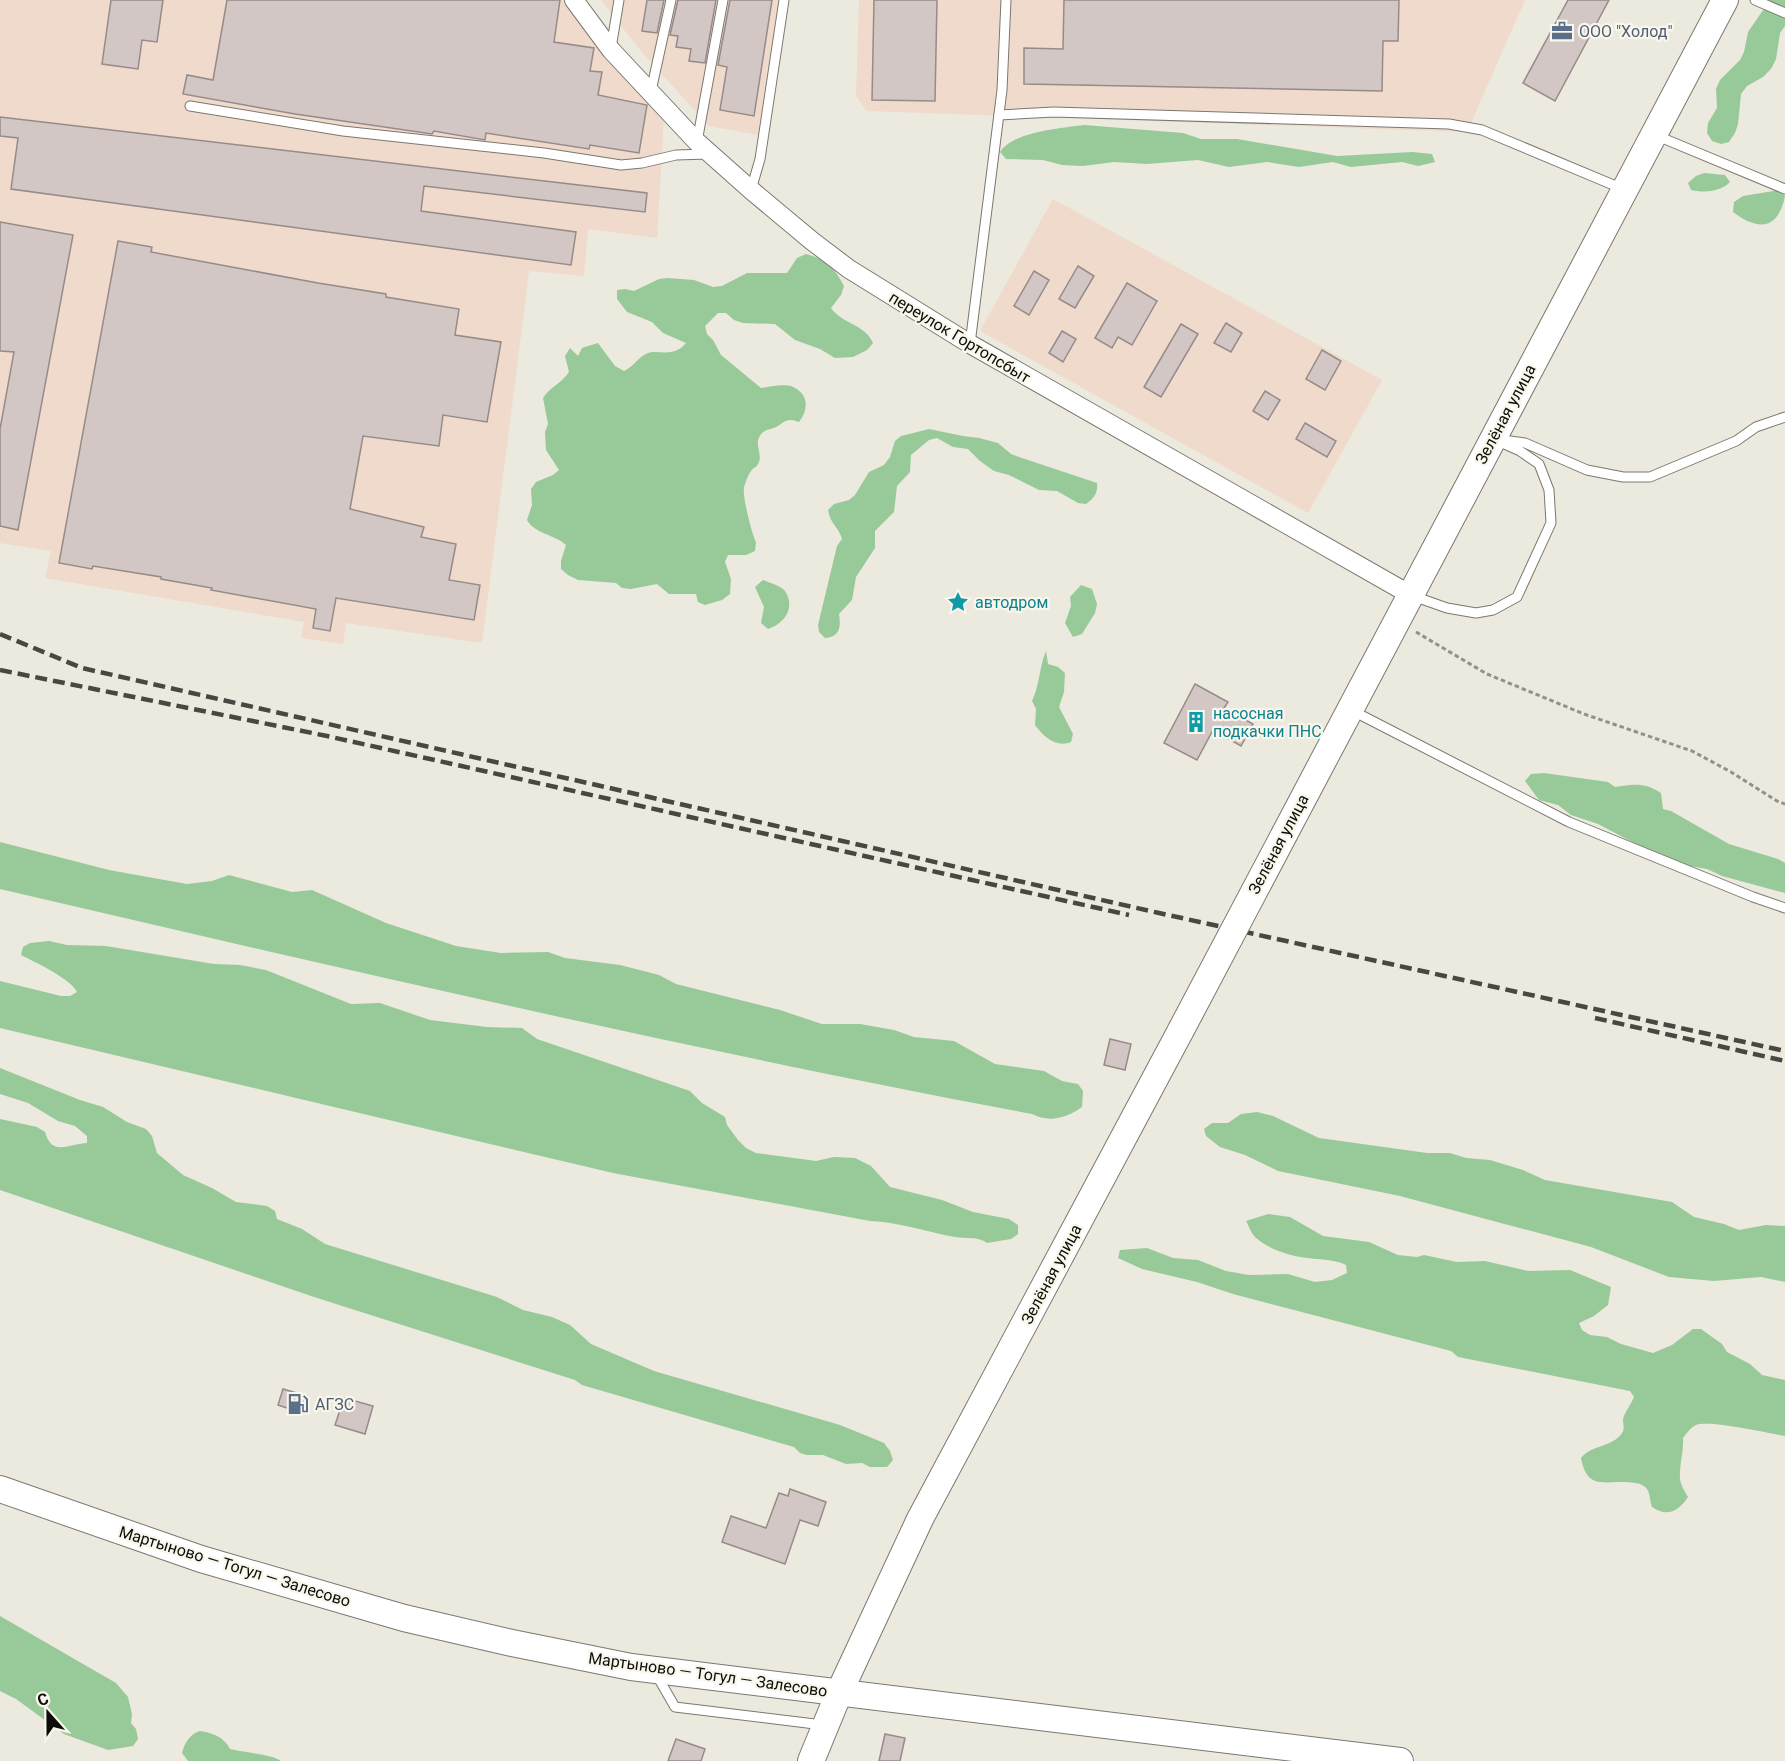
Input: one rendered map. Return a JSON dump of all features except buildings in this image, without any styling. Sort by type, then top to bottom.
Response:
[{"type":"street","name":"переулок Гортопсбыт","points":[[574,0],[611,50],[650,94],[704,148],[812,242],[849,269],[970,344],[1409,594]]},
{"type":"street","name":"Зелёная улица","points":[[811,1761],[839,1692],[920,1519],[1725,0]]},
{"type":"street","name":"Мартыново — Тогул — Залесово","points":[[0,1489],[201,1559],[404,1618],[632,1667],[1400,1761]]},
{"type":"lane","points":[[611,50],[619,0]]},
{"type":"lane","points":[[650,94],[671,0]]},
{"type":"lane","points":[[190,106],[343,131],[544,153],[621,165],[642,163],[704,148],[723,0]]},
{"type":"lane","points":[[751,190],[759,159],[784,0]]},
{"type":"lane","points":[[970,344],[1002,90],[1006,0]]},
{"type":"lane","points":[[1755,0],[1785,13]]},
{"type":"lane","points":[[999,115],[1054,112],[1449,124],[1482,130],[1624,189]]},
{"type":"lane","points":[[1655,135],[1785,189]]},
{"type":"lane","points":[[1492,439],[1525,443],[1587,470],[1623,477],[1650,477],[1736,441],[1756,427],[1785,417]]},
{"type":"lane","points":[[1409,594],[1447,609],[1476,614],[1492,610],[1517,597],[1551,523],[1549,490],[1539,464],[1520,451],[1492,439]]},
{"type":"lane","points":[[1349,708],[1569,822],[1785,908]]},
{"type":"lane","points":[[654,1669],[675,1707],[825,1726]]},
{"type":"path","points":[[1396,620],[1487,674],[1584,714],[1692,751],[1785,804]]},
{"type":"shaded area","points":[[0,0],[568,0],[583,28],[664,116],[657,238],[588,229],[584,276],[529,271],[482,643],[346,623],[343,644],[301,638],[304,622],[45,578],[51,551],[0,543]]},
{"type":"shaded area","points":[[601,0],[782,0],[758,135],[709,126],[640,50]]},
{"type":"shaded area","points":[[859,0],[1525,0],[1467,132],[867,111],[856,96]]},
{"type":"shaded area","points":[[1053,199],[1382,380],[1308,513],[980,331]]},
{"type":"green space","points":[[1770,0],[1785,0],[1785,26],[1780,33],[1776,59],[1771,69],[1763,77],[1747,86],[1741,94],[1738,124],[1729,142],[1721,144],[1712,141],[1707,133],[1708,123],[1717,108],[1716,89],[1720,80],[1740,60],[1748,32]]},
{"type":"green space","points":[[1084,125],[1183,133],[1201,139],[1237,139],[1337,156],[1412,152],[1432,154],[1435,162],[1418,166],[1402,162],[1351,167],[1333,162],[1299,167],[1267,162],[1229,167],[1198,160],[1147,164],[1114,162],[1083,166],[1062,165],[1043,160],[1006,159],[1000,152],[1006,145],[1026,135]]},
{"type":"green space","points":[[1704,173],[1725,175],[1730,182],[1712,191],[1691,190],[1688,183]]},
{"type":"green space","points":[[1780,190],[1785,196],[1782,207],[1777,216],[1766,224],[1751,222],[1733,212],[1734,202],[1743,196]]},
{"type":"green space","points":[[806,254],[829,265],[837,274],[844,286],[841,295],[831,308],[841,318],[865,332],[873,343],[867,350],[853,357],[835,358],[820,349],[795,340],[775,324],[743,323],[734,320],[726,313],[718,313],[705,326],[707,334],[721,355],[761,388],[791,386],[801,393],[806,402],[799,422],[786,421],[759,437],[759,460],[749,475],[744,492],[756,542],[755,551],[746,555],[728,555],[725,562],[731,579],[730,594],[722,600],[705,605],[698,602],[696,594],[669,594],[657,584],[631,589],[622,588],[616,583],[578,580],[568,575],[561,569],[566,545],[530,525],[527,520],[532,505],[531,489],[536,482],[559,470],[546,450],[545,432],[548,424],[543,398],[569,372],[565,356],[570,348],[578,356],[582,348],[598,343],[615,366],[624,371],[649,353],[675,351],[686,343],[663,333],[652,322],[627,312],[617,299],[617,290],[634,291],[659,279],[667,278],[694,280],[713,287],[722,286],[747,273],[787,273],[797,258]]},
{"type":"green space","points":[[929,429],[998,443],[1011,454],[1097,483],[1096,492],[1086,504],[1078,503],[1057,491],[1039,490],[1009,475],[994,471],[968,449],[953,447],[937,438],[929,440],[911,455],[910,472],[897,486],[894,512],[875,531],[875,548],[856,577],[852,600],[839,614],[840,623],[837,633],[825,638],[819,632],[818,625],[837,546],[842,539],[828,510],[834,504],[849,500],[855,495],[869,472],[884,465],[890,457],[895,441],[901,436]]},
{"type":"green space","points":[[763,580],[783,589],[789,603],[789,609],[783,619],[768,629],[761,623],[764,607],[755,587]]},
{"type":"green space","points":[[1081,585],[1092,589],[1097,604],[1095,613],[1082,634],[1073,637],[1065,623],[1071,606],[1070,597]]},
{"type":"green space","points":[[1046,651],[1048,664],[1058,667],[1065,673],[1064,692],[1059,707],[1073,734],[1071,742],[1060,744],[1055,742],[1042,734],[1035,725],[1036,709],[1032,701]]},
{"type":"green space","points":[[1544,773],[1608,782],[1615,787],[1639,785],[1655,789],[1661,793],[1663,809],[1671,811],[1729,844],[1785,863],[1785,893],[1657,855],[1598,824],[1571,815],[1558,805],[1539,800],[1525,781],[1531,774]]},
{"type":"green space","points":[[0,842],[109,870],[187,884],[212,881],[229,875],[292,892],[312,890],[386,923],[456,946],[501,953],[548,952],[565,958],[620,965],[659,975],[676,984],[780,1010],[822,1024],[860,1024],[894,1030],[914,1037],[954,1041],[995,1064],[1044,1071],[1062,1081],[1078,1084],[1083,1091],[1082,1107],[1058,1118],[1038,1117],[515,1007],[0,889]]},
{"type":"green space","points":[[49,941],[67,945],[106,946],[214,964],[240,965],[266,970],[351,1004],[380,1003],[430,1020],[487,1027],[522,1028],[537,1039],[690,1091],[702,1103],[725,1117],[727,1125],[738,1140],[746,1148],[756,1153],[816,1161],[834,1157],[855,1158],[871,1166],[890,1187],[942,1200],[973,1212],[1009,1219],[1018,1225],[1018,1234],[1011,1239],[987,1243],[902,1225],[613,1173],[0,1028],[0,981],[61,996],[70,996],[77,992],[60,976],[21,955],[23,947],[30,943]]},
{"type":"green space","points":[[0,1068],[103,1107],[127,1122],[146,1129],[152,1136],[157,1153],[183,1175],[236,1202],[267,1206],[275,1211],[277,1219],[302,1229],[325,1244],[497,1297],[523,1310],[552,1317],[570,1325],[591,1344],[654,1371],[840,1425],[884,1443],[893,1460],[887,1467],[870,1467],[862,1463],[846,1464],[823,1455],[800,1453],[794,1447],[582,1385],[575,1380],[314,1297],[0,1190],[0,1119],[37,1127],[45,1132],[48,1140],[56,1147],[87,1143],[87,1136],[75,1126],[58,1121],[28,1103],[0,1094]]},
{"type":"green space","points":[[1257,1112],[1273,1116],[1319,1138],[1427,1153],[1450,1153],[1466,1158],[1490,1160],[1523,1170],[1545,1180],[1672,1202],[1694,1217],[1739,1230],[1766,1225],[1785,1226],[1785,1282],[1761,1277],[1714,1281],[1669,1277],[1591,1247],[1400,1196],[1278,1171],[1245,1155],[1220,1147],[1206,1136],[1204,1129],[1212,1123],[1228,1123],[1241,1114]]},
{"type":"green space","points":[[1268,1214],[1290,1217],[1323,1236],[1369,1242],[1398,1255],[1417,1257],[1424,1255],[1457,1262],[1485,1261],[1528,1271],[1570,1270],[1611,1287],[1608,1305],[1594,1316],[1579,1323],[1582,1330],[1590,1335],[1607,1337],[1621,1344],[1653,1353],[1672,1345],[1693,1329],[1701,1329],[1722,1344],[1727,1352],[1750,1364],[1762,1375],[1785,1380],[1785,1436],[1726,1425],[1694,1426],[1683,1438],[1680,1468],[1681,1483],[1688,1497],[1676,1509],[1663,1512],[1652,1507],[1648,1491],[1642,1485],[1594,1480],[1588,1476],[1581,1458],[1590,1451],[1618,1438],[1622,1433],[1623,1419],[1634,1397],[1630,1391],[1458,1357],[1451,1351],[1142,1269],[1118,1258],[1120,1250],[1147,1248],[1173,1258],[1198,1260],[1226,1271],[1249,1275],[1288,1274],[1315,1282],[1332,1280],[1347,1273],[1346,1265],[1341,1263],[1287,1254],[1261,1242],[1246,1221]]},
{"type":"green space","points":[[0,1616],[116,1683],[128,1697],[132,1714],[131,1723],[136,1729],[138,1739],[133,1746],[108,1750],[64,1734],[16,1699],[0,1691]]},
{"type":"green space","points":[[200,1731],[218,1736],[230,1749],[265,1755],[281,1761],[188,1761],[182,1753],[185,1745],[191,1736]]},
{"type":"railway","points":[[0,634],[82,668],[1159,913],[1785,1051]]},
{"type":"railway","points":[[0,670],[327,736],[1129,915]]},
{"type":"railway","points":[[1595,1018],[1785,1061]]},
{"type":"place","name":"ООО \"Холод\"","points":[[1562,31]]},
{"type":"place","name":"автодром","points":[[958,602]]},
{"type":"place","name":"насосная подкачки ПНС","points":[[1196,722]]},
{"type":"place","name":"АГЗС","points":[[298,1404]]}]
